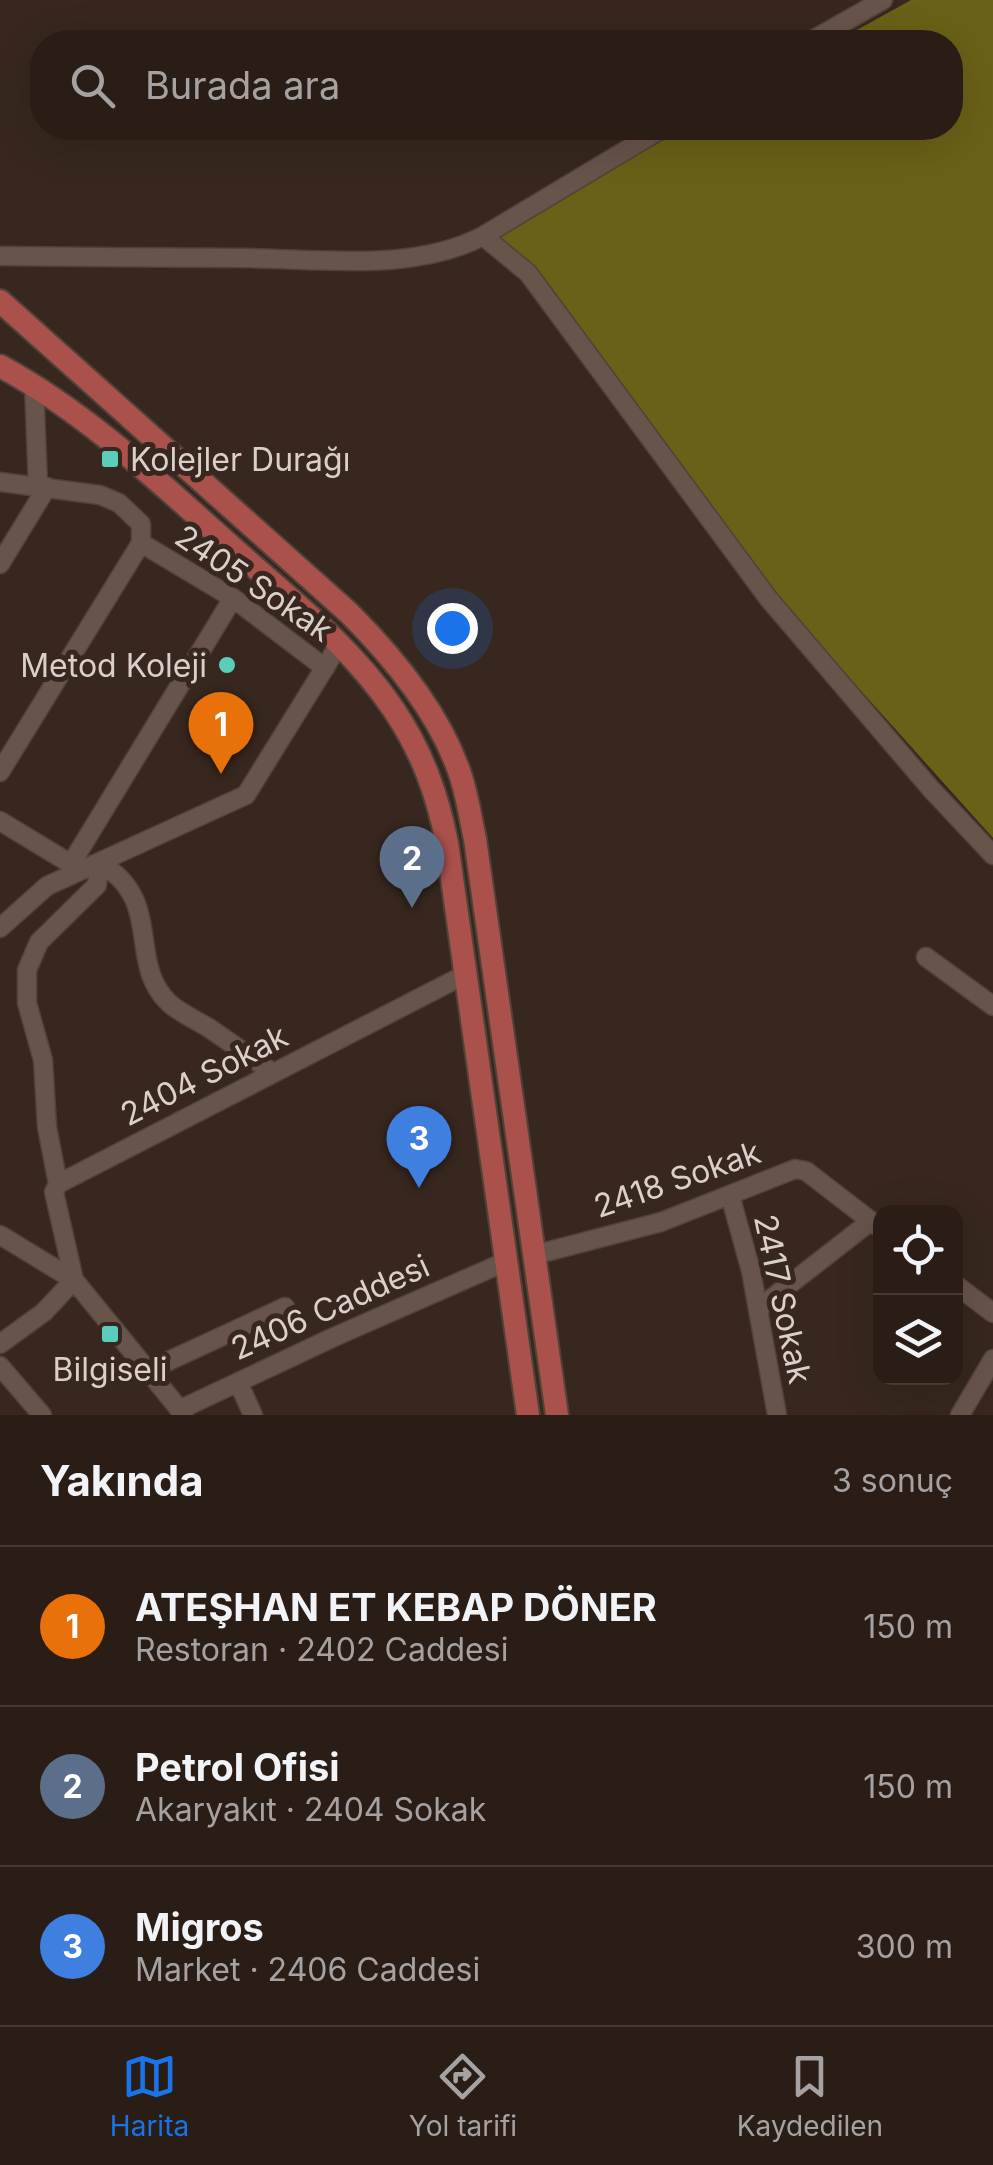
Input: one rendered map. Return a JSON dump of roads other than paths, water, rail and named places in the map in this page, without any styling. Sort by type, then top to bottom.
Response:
[{"type":"main road","points":[[0,302],[0,316]]},
{"type":"main road","points":[[0,302],[349,613],[386,652],[438,725],[460,772],[470,814],[557,1415]]},
{"type":"main road","points":[[0,366],[62,402],[340,643],[394,710],[435,788],[448,843],[528,1415]]},
{"type":"main road","points":[[506,1262],[534,1256]]},
{"type":"street","points":[[830,30],[883,0]]},
{"type":"street","points":[[0,256],[354,260],[440,253],[483,236],[643,140]]},
{"type":"street","points":[[483,236],[528,273],[768,598],[993,856]]},
{"type":"street","points":[[0,564],[43,487],[34,384]]},
{"type":"street","name":"2405 Sokak","points":[[0,482],[111,499],[141,524],[142,543],[232,598],[325,668]]},
{"type":"street","points":[[0,772],[142,543]]},
{"type":"street","points":[[84,866],[232,598]]},
{"type":"street","points":[[0,928],[38,892],[84,866],[246,795],[340,643]]},
{"type":"street","points":[[0,821],[84,866],[118,873],[136,900],[146,940],[148,973],[169,1003],[273,1073]]},
{"type":"street","points":[[74,1280],[54,1192],[58,1184],[47,1127],[43,1060],[27,1004],[27,970],[39,942],[97,885],[84,866]]},
{"type":"street","points":[[926,957],[993,1006]]},
{"type":"street","name":"2404 Sokak","points":[[58,1184],[466,974]]},
{"type":"street","points":[[748,1164],[753,1186]]},
{"type":"street","name":"2418 Sokak","points":[[534,1256],[661,1222],[801,1168],[873,1222]]},
{"type":"street","name":"2417 Sokak","points":[[730,1196],[752,1271],[777,1415]]},
{"type":"street","points":[[758,1310],[873,1226]]},
{"type":"street","points":[[0,1235],[74,1280],[182,1412]]},
{"type":"street","name":"2406 Caddesi","points":[[182,1412],[238,1382],[506,1262]]},
{"type":"street","points":[[0,1344],[44,1312],[74,1280]]},
{"type":"street","points":[[963,1290],[993,1313]]},
{"type":"street","points":[[148,1371],[285,1308]]},
{"type":"street","points":[[960,1415],[993,1359]]},
{"type":"street","points":[[0,1366],[42,1415]]},
{"type":"street","points":[[238,1382],[254,1415]]},
{"type":"place","name":"Kolejler Durağı","points":[[110,459]]},
{"type":"place","name":"Metod Koleji","points":[[227,665]]},
{"type":"place","name":"ATEŞHAN ET KEBAP DÖNER","points":[[221,774]]},
{"type":"place","name":"Petrol Ofisi","points":[[412,908]]},
{"type":"place","name":"Migros","points":[[419,1188]]},
{"type":"place","name":"Bilgiseli","points":[[110,1334]]}]
